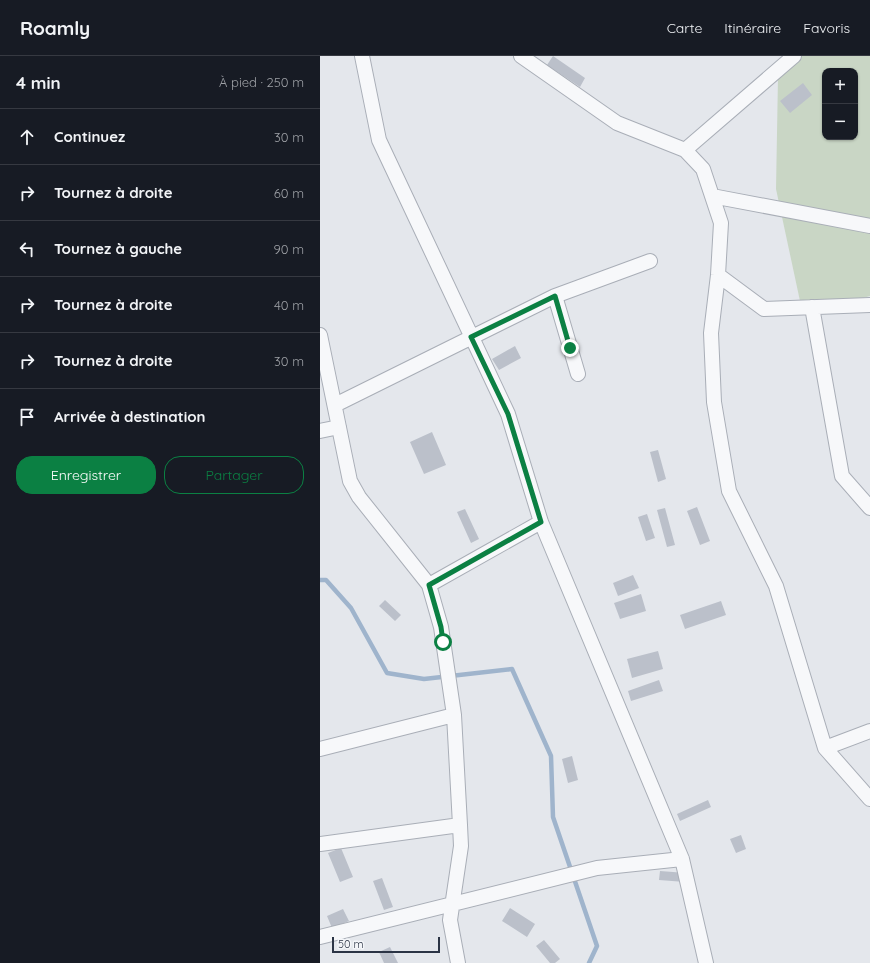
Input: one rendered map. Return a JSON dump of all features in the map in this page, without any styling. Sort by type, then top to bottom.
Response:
[{"type":"street","points":[[362,56],[379,140],[508,414],[541,522],[682,859],[706,963]]},
{"type":"street","points":[[521,56],[617,123],[685,150],[703,169],[720,223],[718,275],[711,333],[714,402],[729,492],[776,586],[825,748],[870,799]]},
{"type":"street","points":[[685,150],[794,56]]},
{"type":"street","points":[[712,196],[870,226]]},
{"type":"street","points":[[335,405],[555,296],[650,261]]},
{"type":"street","points":[[718,275],[764,309],[870,304]]},
{"type":"street","points":[[555,296],[578,374]]},
{"type":"street","points":[[812,307],[842,476],[870,508]]},
{"type":"street","points":[[320,335],[350,481],[359,497],[429,585],[441,627],[454,715],[460,825],[461,846],[450,920],[458,963]]},
{"type":"street","points":[[320,431],[339,427]]},
{"type":"street","points":[[429,585],[541,522]]},
{"type":"street","points":[[320,749],[454,715]]},
{"type":"street","points":[[825,748],[870,731]]},
{"type":"street","points":[[320,844],[460,825]]},
{"type":"street","points":[[320,937],[597,868],[682,859]]},
{"type":"green space","points":[[786,56],[870,56],[870,296],[803,315],[776,189],[778,77]]},
{"type":"building","points":[[553,56],[585,78],[580,87],[547,65]]},
{"type":"building","points":[[803,83],[812,95],[790,113],[780,101]]},
{"type":"building","points":[[515,346],[521,358],[499,370],[492,359]]},
{"type":"building","points":[[432,432],[446,465],[424,474],[410,442]]},
{"type":"building","points":[[658,450],[666,479],[658,482],[650,452]]},
{"type":"building","points":[[697,507],[710,541],[700,545],[687,511]]},
{"type":"building","points":[[665,508],[675,545],[667,547],[657,510]]},
{"type":"building","points":[[465,509],[479,539],[471,543],[457,512]]},
{"type":"building","points":[[647,514],[655,538],[646,541],[638,517]]},
{"type":"building","points":[[633,575],[639,588],[618,596],[613,583]]},
{"type":"building","points":[[641,594],[646,611],[620,619],[614,603]]},
{"type":"building","points":[[385,600],[401,615],[395,621],[379,606]]},
{"type":"building","points":[[721,601],[726,615],[685,629],[680,615]]},
{"type":"building","points":[[658,651],[663,669],[632,678],[627,659]]},
{"type":"building","points":[[659,680],[663,691],[631,701],[628,691]]},
{"type":"building","points":[[572,756],[578,780],[568,783],[562,759]]},
{"type":"building","points":[[708,800],[711,807],[680,821],[677,814]]},
{"type":"building","points":[[741,835],[746,849],[736,853],[730,839]]},
{"type":"building","points":[[341,848],[353,877],[340,882],[328,853]]},
{"type":"building","points":[[660,871],[686,873],[685,882],[659,880]]},
{"type":"building","points":[[382,878],[393,907],[384,910],[373,881]]},
{"type":"building","points":[[510,908],[535,924],[527,937],[502,921]]},
{"type":"building","points":[[343,909],[349,921],[332,928],[327,916]]},
{"type":"building","points":[[544,940],[560,959],[555,963],[550,963],[536,946]]},
{"type":"building","points":[[390,947],[398,963],[384,963],[379,952]]},
{"type":"waterway","points":[[320,580],[326,580],[351,608],[387,673],[424,679],[512,669],[551,756],[553,817],[597,946],[589,963]]},
{"type":"route","points":[[443,642],[441,627],[429,585],[541,522],[508,414],[471,337],[555,296],[570,348]]}]
